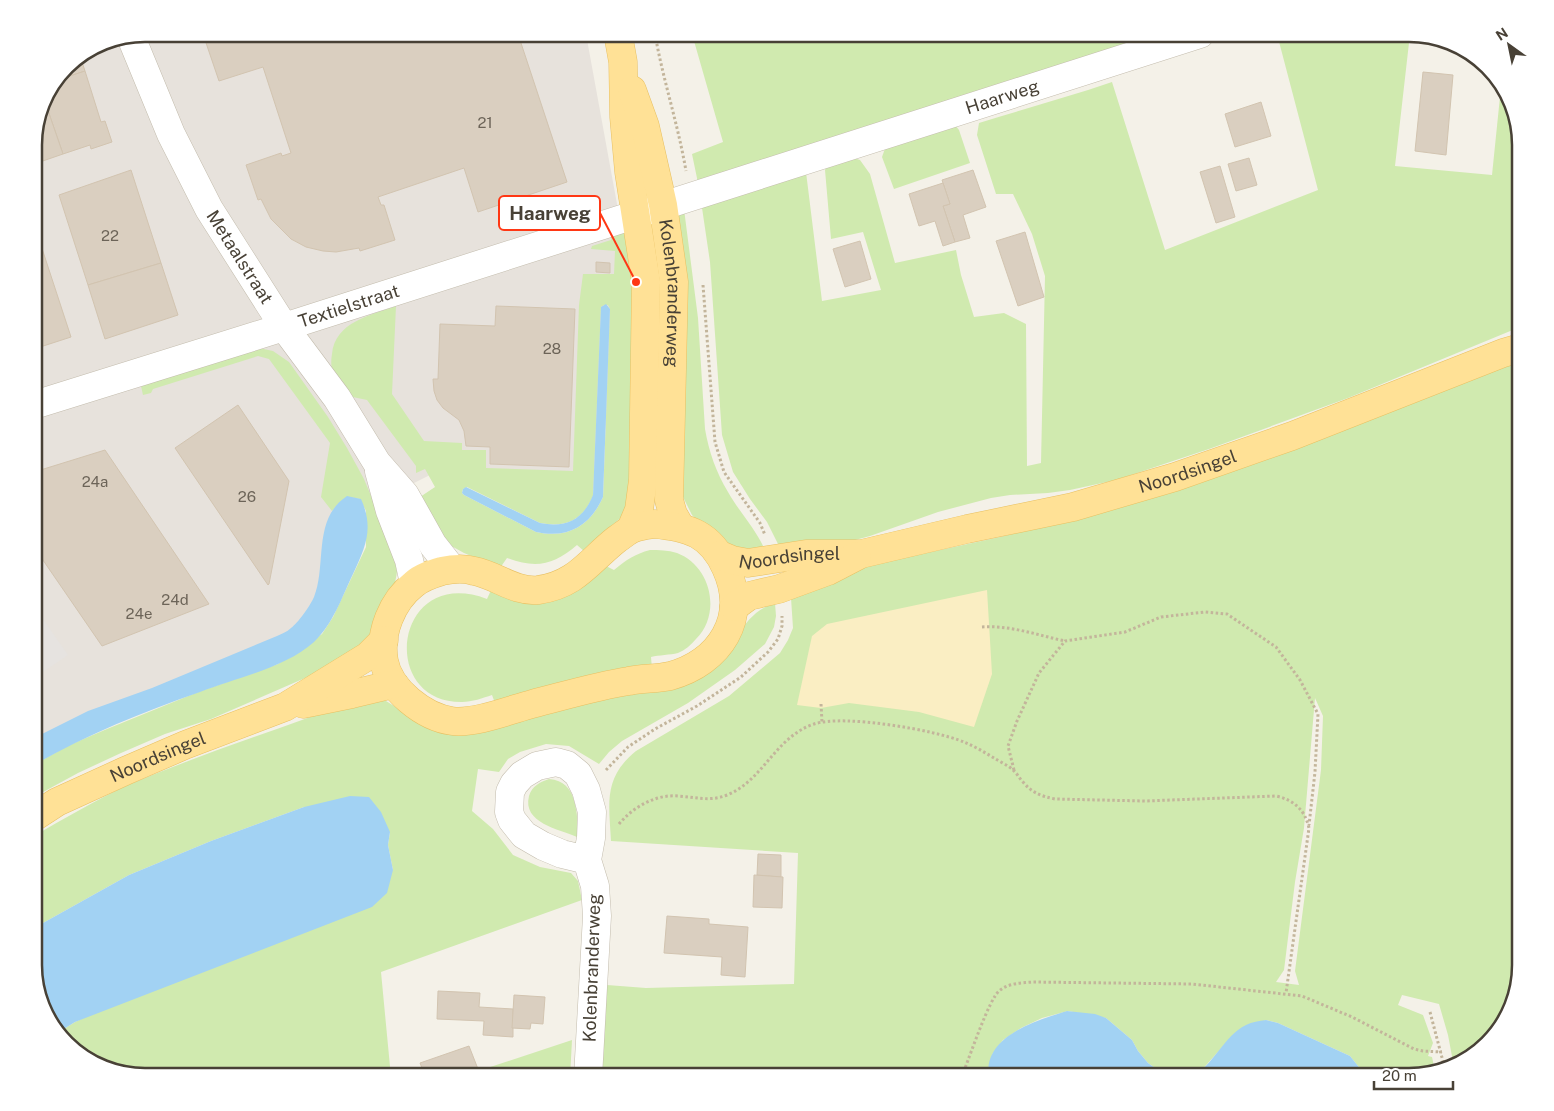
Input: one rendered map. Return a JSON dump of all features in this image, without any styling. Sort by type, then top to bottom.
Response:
[{"type":"main road","name":"Kolenbranderweg","points":[[620,43],[623,62],[644,126],[663,205],[674,282],[669,500],[673,514],[680,526]]},
{"type":"main road","name":"Kolenbranderweg","points":[[623,62],[624,116],[629,172],[646,282],[643,480],[639,510],[631,529]]},
{"type":"main road","name":"Noordsingel","points":[[720,555],[732,560],[748,563],[806,554],[861,554],[1073,507],[1175,477],[1292,436],[1512,349]]},
{"type":"main road","points":[[654,524],[680,526],[699,535],[720,555],[734,590],[731,625],[724,639],[713,653],[693,667],[669,676],[629,681],[487,717],[454,721],[432,716],[412,704],[394,684],[384,662],[384,640],[387,624],[397,601],[414,583],[430,574],[452,569],[475,571],[525,590],[540,590],[571,580],[600,552],[631,529],[654,524]]},
{"type":"main road","name":"Noordsingel","points":[[734,607],[749,596],[828,572],[861,554]]},
{"type":"main road","name":"Noordsingel","points":[[284,707],[368,656],[384,640]]},
{"type":"main road","name":"Noordsingel","points":[[43,811],[57,802],[125,770],[284,707],[394,684]]},
{"type":"street","name":"Haarweg","points":[[663,205],[1174,42]]},
{"type":"street","name":"Metaalstraat","points":[[133,43],[171,134],[209,209],[284,327],[337,398],[377,463],[405,496],[433,545],[452,569]]},
{"type":"street","name":"Textielstraat","points":[[43,402],[663,205]]},
{"type":"street","name":"Metaalstraat","points":[[377,463],[390,511],[409,560],[414,583]]},
{"type":"street","name":"Kolenbranderweg","points":[[588,860],[596,886],[597,916],[589,1068]]},
{"type":"path","points":[[656,43],[661,69],[680,137],[690,196]]},
{"type":"path","points":[[982,627],[995,626],[1016,629],[1065,641],[1125,632],[1161,617],[1205,612],[1227,614],[1276,647],[1300,680],[1318,714],[1315,772],[1309,828],[1286,993]]},
{"type":"path","points":[[1014,770],[1008,746],[1017,721],[1039,673],[1065,641]]},
{"type":"path","points":[[821,704],[822,722]]},
{"type":"path","points":[[617,827],[626,816],[661,796],[713,799],[727,795],[750,780],[792,734],[822,722],[860,721],[937,734],[963,742],[1014,770],[1032,791],[1042,796],[1055,799],[1145,801],[1276,796],[1292,801],[1307,818],[1309,828]]},
{"type":"path","points":[[965,1068],[991,1003],[998,992],[1013,984],[1033,982],[1192,984],[1286,993],[1317,1001],[1414,1049],[1442,1052]]},
{"type":"path","points":[[1430,1012],[1444,1062]]},
{"type":"shaded area","points":[[588,43],[617,204],[623,284],[598,489],[432,474],[350,515],[319,617],[43,750],[43,138],[44,125],[50,106],[68,77],[83,64],[106,50],[125,44]]},
{"type":"shaded area","points":[[43,619],[68,655],[43,672]]},
{"type":"green space","points":[[1139,42],[698,183],[692,154],[723,142],[694,43]]},
{"type":"green space","points":[[1279,42],[1409,42],[1395,166],[1492,175],[1500,98],[1510,125],[1512,145],[1512,330],[1348,398],[1209,449],[1116,480],[1070,490],[991,498],[938,512],[844,543],[781,550],[767,522],[733,472],[722,435],[710,262],[701,201],[806,172],[822,301],[881,290],[863,232],[831,239],[825,170],[827,165],[851,157],[860,160],[870,174],[895,263],[956,250],[961,275],[974,317],[1004,313],[1026,324],[1027,466],[1041,463],[1045,276],[1032,234],[1013,194],[996,194],[977,135],[979,123],[1112,82],[1165,250],[1318,190]]},
{"type":"green space","points":[[955,125],[959,130],[970,163],[894,189],[882,157],[887,143]]},
{"type":"green space","points":[[684,209],[698,318],[705,429],[709,446],[724,484],[758,536],[766,552],[739,553],[699,523],[692,515],[683,497],[671,211]]},
{"type":"green space","points":[[630,225],[639,282],[633,493],[624,515],[585,552],[577,545],[569,552],[552,561],[536,564],[507,558],[500,568],[464,553],[446,543],[420,497],[435,487],[425,469],[416,473],[416,466],[367,400],[348,396],[332,369],[331,358],[335,343],[340,334],[356,321],[396,306],[392,394],[424,441],[462,443],[462,450],[486,450],[486,468],[573,471],[579,305],[583,274],[614,274],[615,251],[591,249],[592,246],[611,240],[610,231]],"holes":[[[608,305],[610,309],[603,497],[592,516],[585,523],[568,532],[548,534],[536,532],[464,495],[462,493],[463,489],[467,487],[540,523],[566,523],[584,511],[593,496],[601,307]]]},
{"type":"green space","points":[[259,348],[273,351],[289,362],[328,417],[364,479],[395,554],[397,572],[395,583],[362,646],[312,675],[211,719],[165,734],[121,753],[43,792],[43,760],[67,746],[198,692],[278,664],[322,634],[333,617],[366,547],[366,511],[360,499],[344,499],[332,511],[321,497],[330,443],[269,359],[258,356],[153,389],[151,393],[143,395],[141,386]]},
{"type":"green space","points":[[1512,361],[1512,966],[1510,986],[1501,1011],[1494,1023],[1481,1038],[1466,1051],[1452,1059],[1439,1004],[1402,995],[1398,1005],[1423,1015],[1433,1043],[1428,1056],[1432,1057],[1434,1065],[1422,1068],[1360,1068],[1350,1056],[1278,1023],[1266,1020],[1235,1033],[1204,1068],[1155,1068],[1138,1051],[1132,1040],[1106,1018],[1068,1011],[1042,1018],[1021,1028],[1003,1040],[993,1053],[988,1068],[602,1068],[607,985],[646,988],[794,984],[798,853],[611,841],[610,792],[613,781],[625,761],[636,751],[729,696],[780,653],[793,628],[791,598],[871,565],[1073,519]],"holes":[[[1315,698],[1323,716],[1321,770],[1295,971],[1299,985],[1276,982],[1284,970],[1304,828]]]},
{"type":"green space","points":[[650,550],[674,552],[689,559],[705,579],[709,591],[710,604],[709,616],[704,628],[694,641],[678,653],[651,657],[652,669],[495,703],[492,695],[474,701],[462,702],[435,696],[417,681],[408,661],[408,638],[416,616],[432,600],[456,593],[487,599],[492,588],[604,565],[614,570],[640,553]]},
{"type":"green space","points":[[775,603],[776,616],[774,627],[765,644],[735,670],[688,703],[622,741],[599,764],[569,746],[546,744],[520,752],[508,759],[499,772],[478,769],[472,811],[493,829],[513,855],[540,867],[571,873],[578,881],[582,900],[381,972],[390,1068],[132,1068],[112,1063],[88,1051],[65,1029],[393,870],[388,845],[390,832],[304,807],[211,841],[129,875],[43,923],[43,831],[128,785],[211,752],[351,702],[370,699],[386,701],[420,722],[676,687],[698,679],[714,669],[748,621],[764,608]]},
{"type":"green space","points":[[549,779],[559,781],[571,792],[576,808],[580,836],[577,837],[552,828],[536,819],[531,813],[528,805],[530,793],[537,785]]},
{"type":"green space","points":[[572,1040],[570,1068],[487,1068]]},
{"type":"sand","points":[[987,590],[992,674],[974,727],[919,712],[849,703],[821,708],[797,705],[812,636],[827,624]]},
{"type":"water","points":[[606,304],[610,309],[603,497],[592,516],[577,528],[558,534],[536,532],[464,495],[462,493],[463,489],[466,487],[540,523],[566,523],[584,511],[593,495],[601,307]]},
{"type":"water","points":[[347,496],[361,499],[367,519],[367,537],[362,555],[336,610],[327,627],[314,642],[275,666],[136,716],[94,734],[43,760],[43,734],[88,711],[152,688],[286,632],[304,614],[314,597],[318,584],[325,530],[329,517],[336,506]]},
{"type":"water","points":[[350,796],[369,797],[381,812],[390,832],[388,845],[393,870],[387,893],[372,907],[75,1022],[65,1029],[50,1005],[44,986],[43,923],[129,875],[211,841],[304,807]]},
{"type":"water","points":[[1067,1011],[1095,1014],[1106,1018],[1132,1040],[1138,1051],[1155,1068],[989,1068],[994,1051],[1003,1040],[1014,1032],[1042,1019]]},
{"type":"water","points":[[1266,1020],[1278,1023],[1350,1056],[1360,1068],[1204,1068],[1231,1036],[1251,1023]]},
{"type":"building","points":[[206,43],[521,43],[567,182],[478,212],[464,168],[378,197],[381,205],[384,205],[395,240],[360,251],[359,248],[336,252],[306,247],[291,239],[271,219],[261,199],[258,200],[246,165],[281,153],[282,156],[291,153],[263,67],[219,81]]},
{"type":"building","points":[[83,64],[85,71],[69,76]]},
{"type":"building","points":[[85,71],[101,122],[105,121],[112,142],[91,149],[90,145],[63,154],[48,111],[60,88],[69,76]]},
{"type":"building","points":[[1423,72],[1453,75],[1446,155],[1415,151]]},
{"type":"building","points":[[1261,102],[1271,136],[1235,147],[1225,114]]},
{"type":"building","points":[[48,111],[63,154],[43,161],[44,125]]},
{"type":"building","points":[[1249,158],[1257,185],[1236,191],[1228,164]]},
{"type":"building","points":[[1220,166],[1235,217],[1216,223],[1200,172]]},
{"type":"building","points":[[131,170],[161,263],[88,285],[59,195]]},
{"type":"building","points":[[973,170],[986,207],[963,215],[970,238],[955,242],[943,206],[950,204],[942,180]]},
{"type":"building","points":[[943,183],[950,204],[943,206],[955,242],[943,246],[935,221],[919,226],[909,194]]},
{"type":"building","points":[[1025,232],[1044,297],[1018,306],[996,241]]},
{"type":"building","points":[[860,241],[871,279],[845,287],[833,249]]},
{"type":"building","points":[[43,251],[71,337],[43,346]]},
{"type":"building","points":[[596,262],[610,263],[610,273],[596,272]]},
{"type":"building","points":[[161,263],[178,315],[105,339],[88,285]]},
{"type":"building","points":[[496,306],[575,309],[569,467],[490,464],[490,447],[466,446],[464,431],[459,420],[443,408],[437,400],[433,379],[438,379],[440,324],[495,326]]},
{"type":"building","points":[[238,405],[289,481],[268,585],[175,448]]},
{"type":"building","points":[[105,450],[209,604],[102,646],[43,560],[43,469]]},
{"type":"building","points":[[758,854],[781,855],[781,877],[757,875]]},
{"type":"building","points":[[754,875],[783,877],[782,908],[753,907]]},
{"type":"building","points":[[667,916],[709,919],[709,924],[748,927],[745,977],[721,975],[722,957],[664,953]]},
{"type":"building","points":[[438,991],[480,993],[479,1007],[513,1009],[513,1037],[483,1035],[484,1021],[437,1019]]},
{"type":"building","points":[[514,995],[545,997],[543,1024],[531,1023],[530,1029],[512,1028]]},
{"type":"building","points":[[469,1046],[478,1068],[422,1068],[420,1063]]},
{"type":"place","name":"Haarweg","points":[[636,282]]}]
